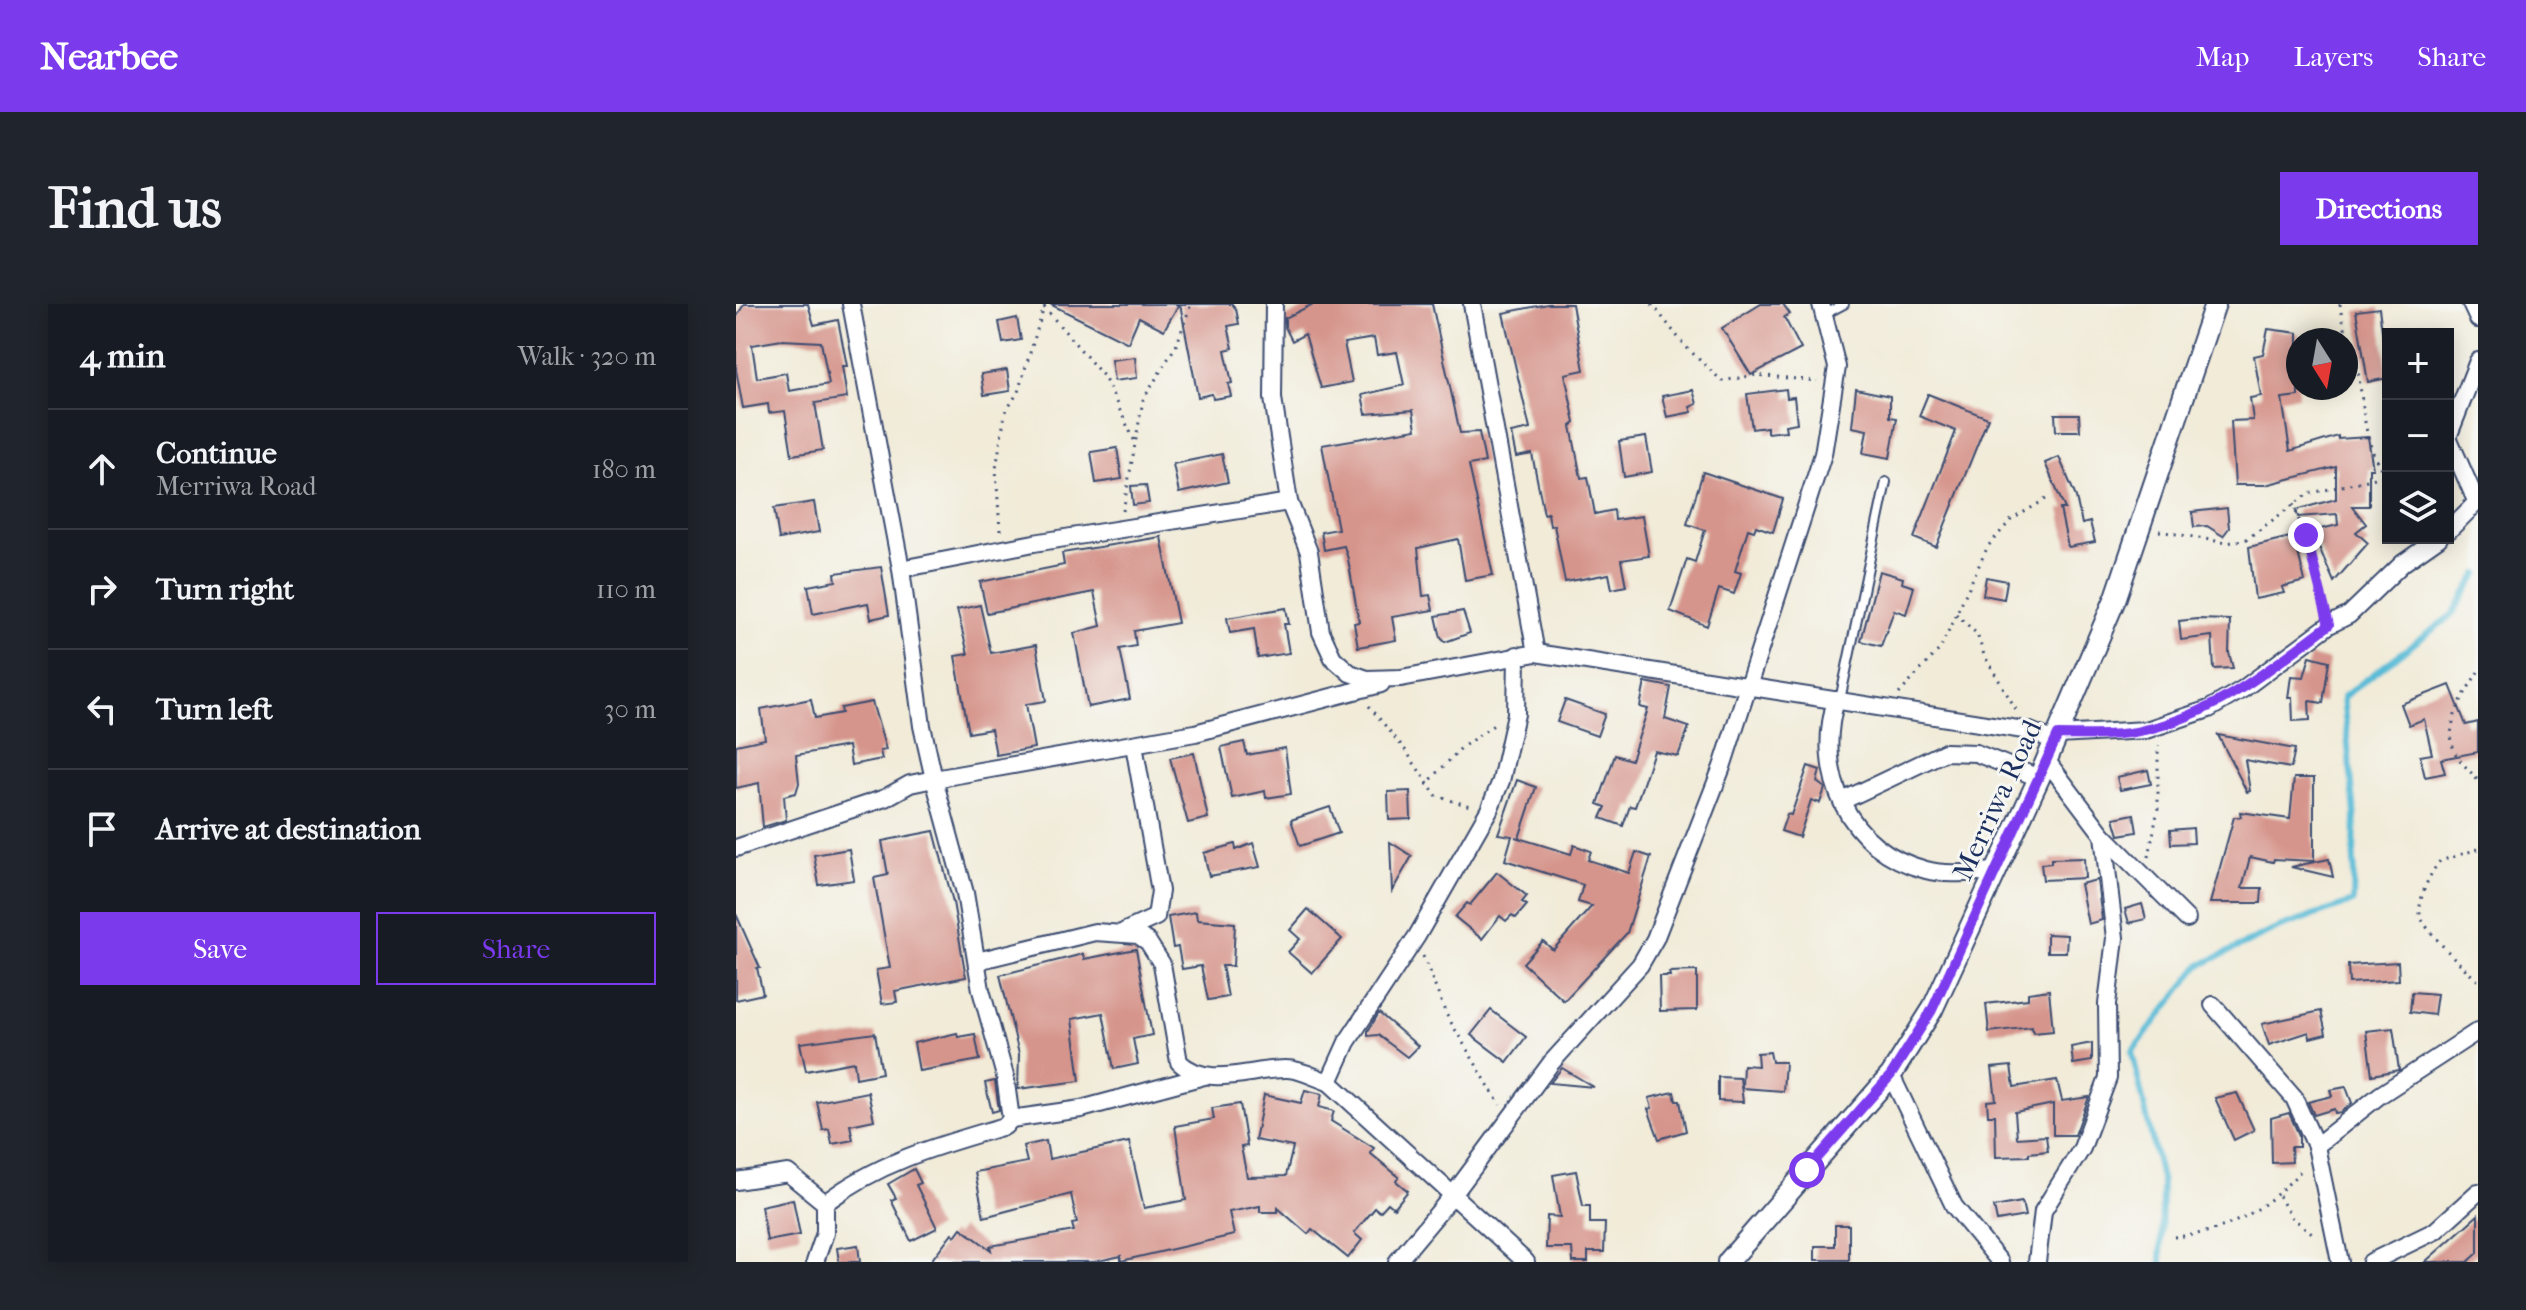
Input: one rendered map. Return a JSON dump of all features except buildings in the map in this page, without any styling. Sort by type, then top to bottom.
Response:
[{"type":"street","points":[[851,304],[901,569],[922,726],[965,893],[1011,1119]]},
{"type":"street","points":[[1472,304],[1536,653]]},
{"type":"street","name":"Merriwa Road","points":[[1728,1262],[1891,1075],[1932,1010],[2057,738],[2141,528],[2215,304]]},
{"type":"street","points":[[2471,304],[2478,319]]},
{"type":"street","points":[[1271,308],[1273,408],[1289,502],[1309,552],[1321,632],[1333,658],[1356,676],[1401,678]]},
{"type":"street","points":[[1397,1262],[1453,1195],[1551,1063],[1640,965],[1655,939],[1750,685],[1823,454],[1837,384],[1836,355],[1823,309]]},
{"type":"street","points":[[2454,525],[2477,502],[2448,437],[2478,361]]},
{"type":"street","points":[[901,569],[1119,528],[1289,502]]},
{"type":"street","points":[[736,848],[885,798],[910,784],[1195,733],[1401,678],[1536,653],[1586,664],[1750,685],[2057,738],[2116,734],[2191,717],[2227,699],[2329,625],[2365,604],[2403,563],[2430,544]]},
{"type":"street","points":[[1329,1082],[1347,1042],[1417,936],[1489,810],[1501,781],[1516,714],[1517,655]]},
{"type":"street","points":[[1838,700],[1828,730],[1828,763],[1842,801],[1870,842],[1902,861],[1940,873],[1995,871]]},
{"type":"street","points":[[977,961],[1095,932],[1125,931],[1156,917],[1160,891],[1134,745]]},
{"type":"street","points":[[1842,801],[1945,752],[1976,753],[2043,770],[2187,919]]},
{"type":"street","points":[[2037,1262],[2043,1211],[2082,1148],[2096,1118],[2108,1078],[2107,1004],[2115,938],[2103,835]]},
{"type":"street","points":[[1125,931],[1143,938],[1156,954],[1167,983],[1179,1062],[1186,1069],[1204,1076]]},
{"type":"street","points":[[2213,1005],[2294,1098],[2316,1146],[2338,1255]]},
{"type":"street","points":[[2316,1146],[2380,1095],[2478,1031]]},
{"type":"street","points":[[825,1203],[858,1178],[896,1160],[1005,1126],[1011,1119],[1081,1109],[1204,1076],[1289,1069],[1329,1082],[1526,1262]]},
{"type":"street","points":[[1891,1075],[1954,1206],[2000,1262]]},
{"type":"street","points":[[736,1181],[788,1173],[825,1203]]},
{"type":"street","points":[[2371,1262],[2435,1231],[2478,1192]]},
{"type":"street","points":[[815,1262],[825,1233],[825,1203]]},
{"type":"lane","points":[[1823,309],[1844,304]]},
{"type":"lane","points":[[1838,700],[1886,482]]},
{"type":"path","points":[[1119,528],[1143,400],[1177,344],[1191,304]]},
{"type":"path","points":[[1652,304],[1691,352],[1722,381],[1756,375],[1837,384]]},
{"type":"path","points":[[2340,304],[2342,328],[2358,369],[2370,444],[2385,472]]},
{"type":"path","points":[[1045,305],[1104,377],[1136,444]]},
{"type":"path","points":[[1001,550],[996,469],[999,443],[1005,413],[1018,392],[1045,305]]},
{"type":"path","points":[[2141,528],[2227,543],[2247,539],[2266,528],[2308,494],[2382,476]]},
{"type":"path","points":[[1884,708],[1936,656],[1981,555],[1998,532],[2051,496]]},
{"type":"path","points":[[2293,504],[2314,561],[2329,625]]},
{"type":"path","points":[[1956,614],[1977,634],[1992,670],[2030,731]]},
{"type":"path","points":[[2478,672],[2458,707],[2451,730],[2455,752],[2478,781]]},
{"type":"path","points":[[1363,700],[1406,751],[1436,796],[1451,803],[1489,810]]},
{"type":"path","points":[[1426,785],[1471,740],[1516,714]]},
{"type":"path","points":[[2144,876],[2158,808],[2158,725]]},
{"type":"path","points":[[2478,849],[2440,861],[2427,884],[2420,913],[2424,924],[2478,981]]},
{"type":"path","points":[[1417,936],[1446,1014],[1509,1122]]},
{"type":"path","points":[[2174,1237],[2197,1235],[2225,1226],[2279,1196],[2304,1168],[2316,1146]]},
{"type":"path","points":[[2279,1196],[2295,1222],[2338,1255]]},
{"type":"waterway","points":[[2161,1262],[2162,1183],[2132,1052],[2199,966],[2278,928],[2353,902],[2355,814],[2343,697],[2452,615],[2478,574]]},
{"type":"route","points":[[1807,1170],[1891,1075],[1932,1010],[2058,735],[2146,730],[2191,717],[2243,689],[2329,625],[2306,535]]}]
